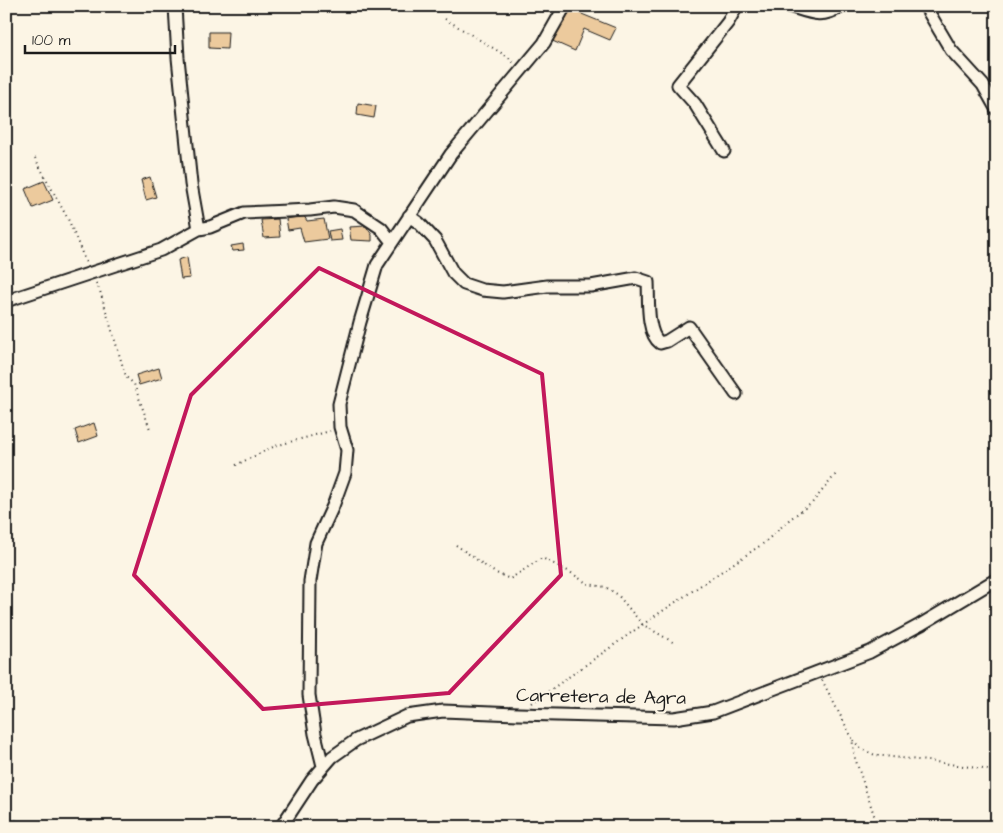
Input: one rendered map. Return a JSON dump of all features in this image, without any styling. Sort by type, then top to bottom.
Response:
[{"type":"street","points":[[175,6],[178,58],[191,184],[199,229]]},
{"type":"street","points":[[323,766],[308,695],[310,581],[316,544],[334,506],[345,473],[347,450],[340,427],[339,404],[377,265],[451,154],[544,43],[565,6]]},
{"type":"street","points":[[724,151],[695,104],[678,85],[728,22],[737,6]]},
{"type":"street","points":[[789,6],[816,14],[831,13],[842,6]]},
{"type":"street","points":[[925,6],[951,50],[983,85],[997,110]]},
{"type":"street","points":[[6,301],[161,250],[199,229],[210,227],[244,213],[334,207],[354,210],[380,228],[392,242]]},
{"type":"street","points":[[409,216],[419,223],[435,240],[453,273],[464,284],[482,290],[503,292],[547,286],[591,286],[636,278],[648,282],[650,318],[654,339],[660,343],[667,341],[688,327],[736,394]]},
{"type":"street","name":"Carretera de Agra","points":[[281,827],[312,780],[323,766],[341,749],[407,716],[443,710],[674,718],[696,716],[713,712],[870,652],[997,579]]},
{"type":"path","points":[[445,18],[508,57],[518,68],[516,77]]},
{"type":"path","points":[[36,158],[69,220],[90,274],[100,291],[126,377],[134,384],[150,429]]},
{"type":"path","points":[[236,465],[275,446],[317,436],[340,427]]},
{"type":"path","points":[[518,714],[642,624],[764,543],[790,519],[812,503],[836,474]]},
{"type":"path","points":[[456,545],[494,572],[510,579],[542,558],[570,572],[588,584],[605,588],[617,594],[642,624],[676,644]]},
{"type":"path","points":[[818,672],[852,738],[861,749],[875,755],[997,771]]},
{"type":"path","points":[[852,738],[855,758],[878,827]]},
{"type":"path","points":[[6,825],[14,827]]},
{"type":"highlighted area","points":[[319,268],[542,374],[561,575],[449,693],[263,709],[134,575],[191,395]]},
{"type":"building","points":[[132,6],[151,6],[150,11],[132,9]]},
{"type":"building","points":[[567,8],[616,28],[610,40],[584,29],[575,51],[548,39]]},
{"type":"building","points":[[209,32],[228,32],[227,49],[209,48]]},
{"type":"building","points":[[358,103],[376,106],[374,118],[357,115]]},
{"type":"building","points":[[150,177],[156,197],[146,200],[141,180]]},
{"type":"building","points":[[44,181],[53,200],[33,208],[25,189]]},
{"type":"building","points":[[304,216],[307,221],[324,219],[328,239],[304,242],[300,228],[288,230],[286,219]]},
{"type":"building","points":[[278,219],[280,237],[264,238],[261,220]]},
{"type":"building","points":[[366,226],[372,235],[372,241],[351,240],[349,227]]},
{"type":"building","points":[[340,229],[342,240],[330,241],[328,231]]},
{"type":"building","points":[[243,244],[244,250],[233,251],[231,246]]},
{"type":"building","points":[[187,257],[190,278],[181,279],[178,260]]},
{"type":"building","points":[[159,368],[162,378],[139,385],[136,375]]},
{"type":"building","points":[[94,423],[98,436],[79,443],[75,430]]},
{"type":"waterway","points":[[15,821],[43,827]]}]
